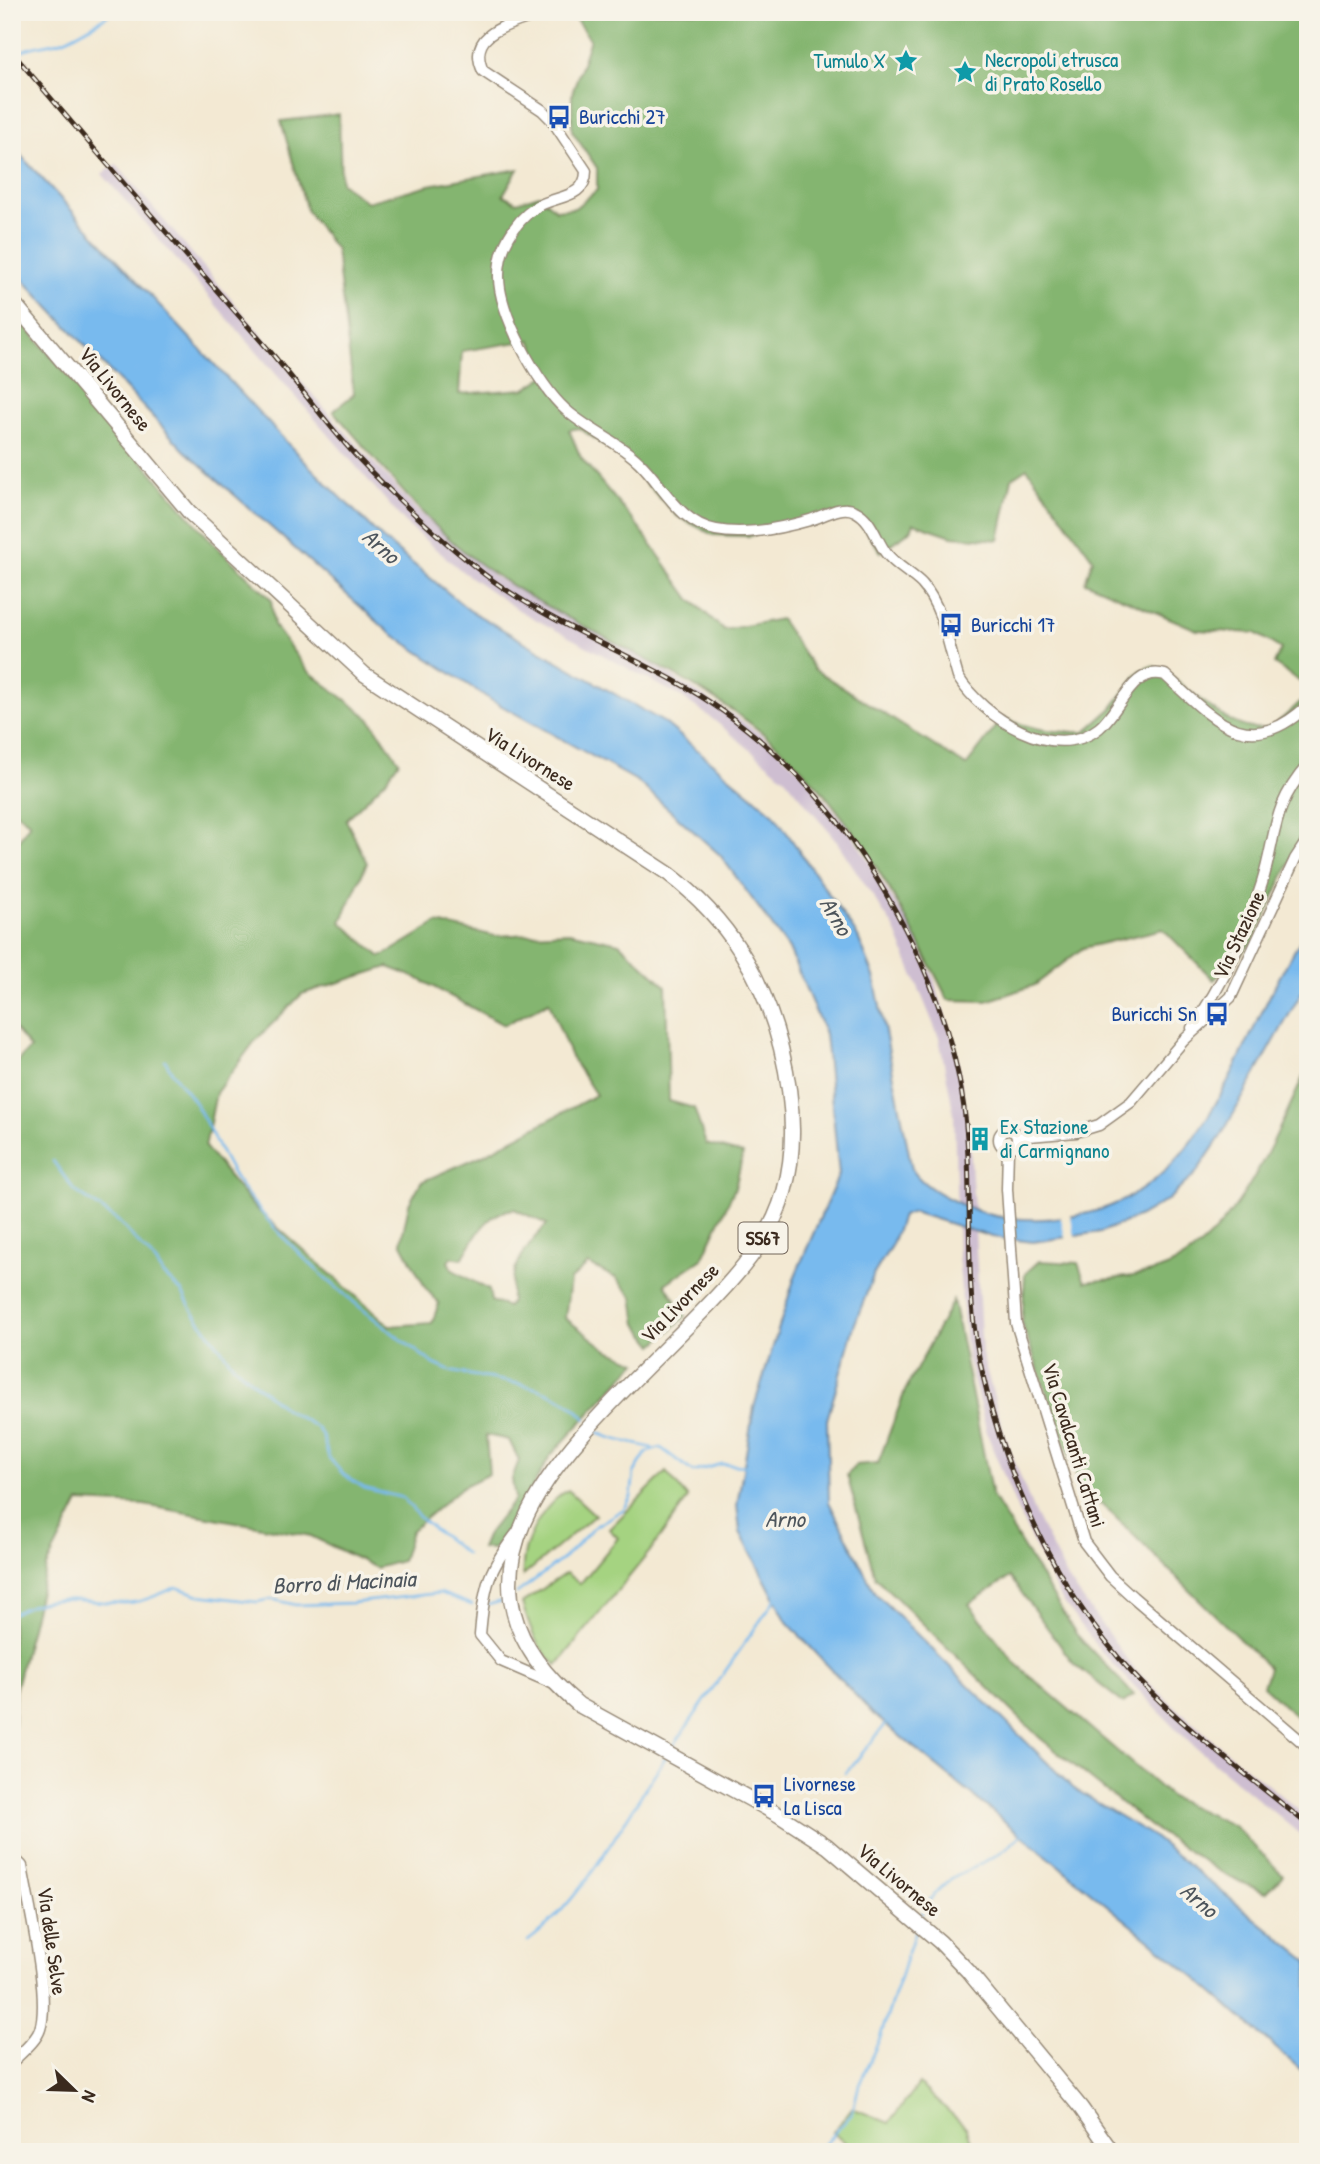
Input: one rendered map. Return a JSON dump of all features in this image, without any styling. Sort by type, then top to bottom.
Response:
[{"type":"main road","name":"Via Livornese","points":[[12,301],[66,361],[165,485],[221,544],[356,667],[392,696],[627,846],[697,896],[724,924],[747,958],[767,1001],[792,1089],[795,1130],[789,1172],[762,1241],[702,1314],[566,1454],[546,1480],[519,1530],[512,1549],[509,1580],[512,1609],[533,1658],[554,1684],[579,1705],[779,1815],[827,1846],[940,1942],[968,1971],[1073,2099],[1112,2152]]},
{"type":"street","points":[[544,12],[491,31],[483,40],[478,61],[483,71],[552,120],[586,171],[586,181],[581,189],[536,206],[523,219],[505,246],[499,275],[509,317],[541,380],[565,410],[639,463],[682,514],[713,530],[741,532],[811,520],[835,510],[850,509],[858,512],[877,536],[885,552],[929,594],[958,677],[966,690],[997,719],[1016,730],[1057,739],[1084,737],[1112,715],[1142,677],[1156,673],[1165,675],[1211,717],[1241,730],[1268,732],[1292,719],[1308,705]]},
{"type":"street","points":[[1183,1041],[1228,973],[1261,887],[1275,818],[1283,798],[1308,765]]},
{"type":"street","name":"Via Stazione","points":[[1009,1226],[1007,1148],[1000,1144],[1001,1133],[1011,1129],[1017,1137],[1076,1132],[1099,1125],[1131,1102],[1183,1041],[1231,997],[1295,859],[1308,839]]},
{"type":"street","points":[[1007,1148],[1015,1145],[1017,1137]]},
{"type":"street","name":"Via Cavalcanti Cattani","points":[[1009,1226],[1016,1323],[1084,1542],[1125,1590],[1308,1747]]},
{"type":"street","points":[[519,1530],[494,1563],[484,1594],[480,1635],[500,1661],[554,1684]]},
{"type":"street","name":"Via delle Selve","points":[[12,2062],[40,2032],[43,2019],[22,1866],[15,1857]]},
{"type":"shaded area","points":[[116,164],[325,409],[416,509],[450,540],[497,578],[654,665],[738,718],[763,736],[807,778],[844,822],[910,927],[934,979],[957,1055],[970,1142],[982,1354],[1004,1433],[1034,1512],[1068,1579],[1135,1670],[1209,1737],[1308,1818],[1308,1841],[1189,1742],[1103,1654],[1059,1596],[1019,1514],[988,1436],[967,1356],[958,1254],[954,1115],[939,1038],[895,930],[835,839],[785,778],[710,717],[680,696],[520,611],[463,572],[407,525],[102,174]]},
{"type":"green space","points":[[570,12],[1308,12],[1308,687],[1274,664],[1281,649],[1255,633],[1197,630],[1085,582],[1093,559],[1027,468],[1012,478],[999,540],[952,536],[914,523],[911,530],[881,552],[858,520],[837,514],[749,536],[713,535],[677,516],[620,456],[579,428],[569,430],[581,458],[638,526],[690,599],[724,630],[780,619],[814,669],[966,766],[1003,718],[1043,730],[1085,732],[1111,709],[1140,671],[1152,666],[1228,719],[1260,729],[1275,724],[1308,695],[1308,824],[1253,942],[1214,980],[1163,929],[1083,948],[1035,985],[987,1001],[948,1000],[900,908],[865,849],[801,768],[767,736],[730,708],[523,592],[463,551],[404,493],[333,411],[354,394],[336,250],[307,211],[281,121],[339,114],[341,183],[367,202],[429,185],[518,169],[503,195],[517,202],[539,195],[556,210],[575,208],[597,190],[597,168],[572,131],[572,94],[590,39]],"holes":[[[531,340],[547,375],[525,389],[459,394],[462,351]]]},
{"type":"green space","points":[[12,311],[212,542],[271,599],[274,625],[307,670],[369,718],[399,761],[386,780],[346,820],[367,863],[341,922],[381,957],[437,923],[495,936],[569,932],[619,943],[666,986],[669,1101],[694,1108],[706,1144],[743,1154],[735,1188],[702,1259],[665,1284],[686,1316],[654,1345],[637,1324],[633,1297],[616,1278],[588,1264],[570,1280],[565,1318],[606,1349],[637,1362],[550,1456],[494,1549],[481,1548],[486,1536],[515,1499],[512,1479],[519,1460],[509,1440],[486,1435],[489,1474],[462,1487],[411,1531],[402,1561],[376,1568],[311,1536],[144,1505],[79,1502],[46,1567],[15,1691],[12,1759],[12,1067],[30,1048],[12,1026],[12,850],[30,823],[12,809],[12,465],[19,434],[12,414]],"holes":[[[388,967],[417,978],[504,1025],[549,1002],[571,1057],[596,1095],[483,1155],[421,1182],[409,1204],[401,1242],[426,1289],[439,1303],[432,1323],[390,1326],[253,1206],[205,1147],[216,1093],[255,1041],[302,994]],[[514,1209],[547,1224],[520,1259],[513,1279],[511,1302],[507,1307],[491,1301],[489,1290],[453,1270],[448,1262],[451,1257],[462,1259],[482,1227],[496,1215]]]},
{"type":"green space","points":[[1308,1067],[1308,1727],[1263,1686],[1269,1668],[1103,1505],[1085,1499],[1022,1324],[1025,1274],[1039,1261],[1078,1263],[1085,1282],[1149,1273],[1169,1266],[1194,1251],[1235,1207],[1253,1179]]},
{"type":"green space","points":[[953,1300],[992,1496],[1076,1634],[1134,1695],[1123,1703],[1074,1664],[1010,1577],[969,1604],[1016,1664],[1172,1798],[1234,1826],[1283,1875],[1266,1893],[1227,1876],[1151,1827],[1040,1738],[875,1577],[847,1475],[856,1465],[878,1463],[905,1391]]},
{"type":"green space","points":[[666,1472],[688,1498],[651,1550],[557,1665],[538,1645],[522,1603],[566,1573],[580,1584],[618,1538],[609,1529]]},
{"type":"green space","points":[[568,1490],[595,1515],[523,1576],[525,1552],[534,1527],[549,1506]]},
{"type":"green space","points":[[919,2084],[966,2127],[975,2152],[851,2152],[853,2149],[833,2132],[852,2108],[889,2123]]},
{"type":"water","name":"Arno","points":[[12,146],[303,460],[383,539],[469,610],[665,723],[774,814],[858,937],[874,976],[912,1169],[919,1178],[942,1195],[984,1213],[1009,1218],[1075,1216],[1127,1198],[1168,1168],[1201,1128],[1228,1081],[1279,978],[1308,929],[1308,981],[1221,1136],[1196,1173],[1169,1199],[1140,1216],[1101,1232],[1033,1242],[992,1237],[913,1212],[902,1216],[892,1244],[874,1274],[854,1326],[827,1420],[829,1502],[875,1593],[1073,1788],[1151,1835],[1308,1961],[1308,2076],[1190,1973],[873,1714],[787,1622],[740,1532],[737,1505],[754,1407],[795,1276],[839,1174],[825,1034],[789,949],[720,855],[637,781],[491,700],[389,632],[185,451],[12,268]]},
{"type":"pier","points":[[1070,1212],[1076,1241],[1066,1242],[1060,1214]]},
{"type":"waterway","points":[[12,58],[31,48],[70,37],[113,12]]},
{"type":"waterway","points":[[165,1060],[198,1108],[236,1179],[256,1206],[302,1256],[353,1302],[434,1364],[450,1371],[541,1390],[558,1397],[586,1419]]},
{"type":"waterway","points":[[53,1161],[74,1190],[118,1221],[156,1262],[164,1275],[182,1292],[194,1313],[234,1366],[285,1409],[316,1427],[322,1435],[329,1458],[344,1475],[364,1488],[403,1498],[422,1520],[466,1554]]},
{"type":"waterway","points":[[594,1429],[611,1438],[652,1448]]},
{"type":"waterway","name":"Borro di Macinaia","points":[[517,1593],[564,1558],[594,1527],[624,1509],[631,1497],[634,1473],[647,1452],[661,1448],[693,1472],[721,1464],[747,1466]]},
{"type":"waterway","name":"Borro di Macinaia","points":[[12,1614],[41,1602],[54,1600],[131,1603],[176,1587],[199,1595],[257,1602],[271,1599],[296,1605],[352,1603],[440,1593],[472,1605]]},
{"type":"waterway","points":[[672,1748],[776,1598]]},
{"type":"waterway","name":"Borro di Macinaia","points":[[485,1606],[502,1601]]},
{"type":"waterway","points":[[846,1773],[886,1724]]},
{"type":"waterway","points":[[528,1941],[569,1902],[587,1879],[666,1757]]},
{"type":"waterway","points":[[919,1919],[929,1901],[952,1879],[993,1857],[1021,1835]]},
{"type":"waterway","points":[[817,2152],[852,2114],[859,2085],[880,2038],[916,1928]]},
{"type":"railway","points":[[12,52],[268,349],[345,443],[413,513],[474,566],[520,599],[570,628],[673,680],[724,712],[772,750],[794,772],[852,841],[874,874],[913,945],[929,982],[955,1059],[967,1138],[970,1275],[979,1357],[1002,1443],[1035,1526],[1079,1604],[1133,1674],[1196,1733],[1308,1825]]},
{"type":"place","name":"Tumulo X","points":[[906,61]]},
{"type":"place","name":"Necropoli etrusca di Prato Rosello","points":[[965,72]]},
{"type":"place","name":"Buricchi 27","points":[[559,117]]},
{"type":"place","name":"Buricchi 17","points":[[951,625]]},
{"type":"place","name":"Buricchi Sn","points":[[1217,1014]]},
{"type":"place","name":"Ex Stazione di Carmignano","points":[[980,1139]]},
{"type":"place","name":"Livornese La Lisca","points":[[764,1796]]}]
